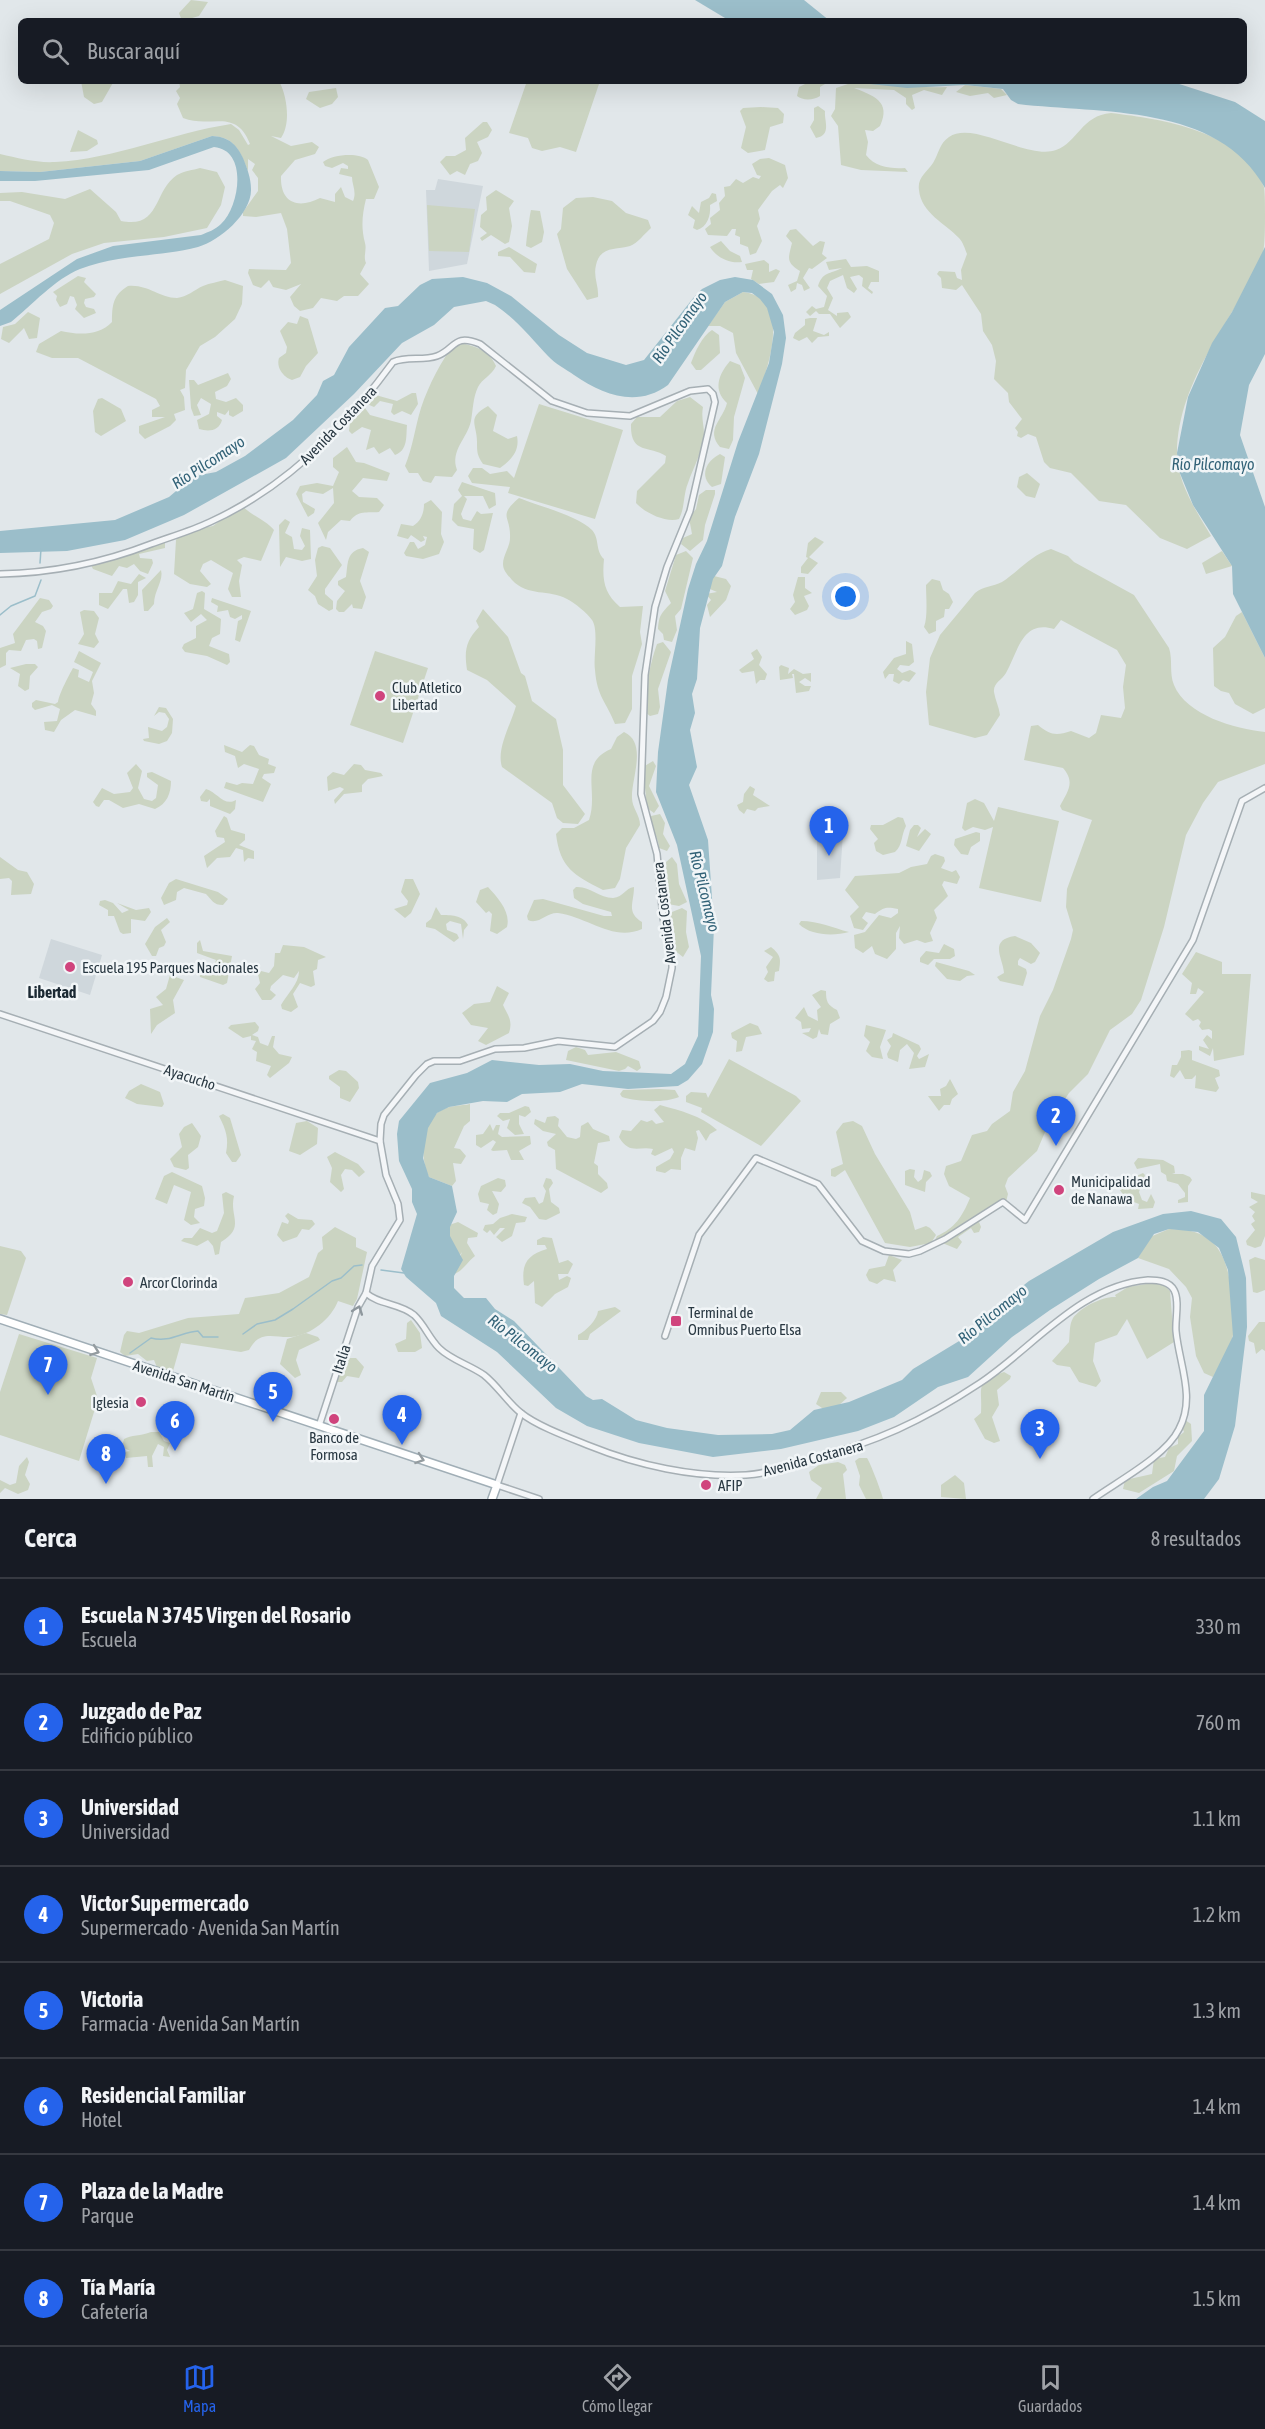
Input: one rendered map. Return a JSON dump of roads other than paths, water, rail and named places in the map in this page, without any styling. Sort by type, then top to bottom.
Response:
[{"type":"main road","name":"Avenida San Martín","points":[[0,1319],[497,1485]]},
{"type":"main road","points":[[492,1499],[497,1485]]},
{"type":"street","name":"Avenida Costanera","points":[[0,574],[46,572],[107,559],[209,522],[252,500],[297,467],[354,412],[393,362],[401,359],[438,356],[455,342],[470,340],[480,344],[552,400],[587,413],[630,416],[690,391],[708,389],[713,394],[714,402],[690,511],[667,567],[656,607],[645,675],[641,794],[657,854],[663,918],[672,954],[672,968],[663,1004],[653,1021],[615,1047],[547,1042],[524,1048],[486,1050],[460,1061],[428,1064],[384,1115],[380,1141],[389,1186],[398,1204],[400,1220],[372,1266],[366,1293],[373,1299],[413,1314],[441,1351],[481,1373],[521,1413],[614,1456],[655,1466],[728,1475],[774,1470],[886,1436],[933,1412],[983,1381],[1030,1342],[1098,1294],[1115,1286],[1135,1282],[1164,1281],[1173,1288],[1176,1297],[1178,1343],[1185,1373],[1186,1404],[1181,1426],[1173,1439],[1151,1458],[1093,1499]]},
{"type":"street","points":[[665,1336],[699,1235],[756,1158],[818,1184],[862,1241],[884,1251],[909,1254],[920,1251],[945,1239],[1003,1202],[1025,1220],[1193,940],[1242,801],[1265,788]]},
{"type":"street","name":"Ayacucho","points":[[0,1014],[380,1141]]},
{"type":"street","name":"Italia","points":[[320,1426],[358,1307],[366,1293]]},
{"type":"street","points":[[497,1485],[521,1413]]},
{"type":"street","name":"Avenida San Martín","points":[[497,1485],[539,1499]]},
{"type":"water","points":[[695,0],[804,0],[826,18],[725,18]]},
{"type":"water","points":[[870,84],[1179,84],[1235,102],[1265,121],[1265,188],[1244,160],[1218,140],[1188,127],[1155,118],[1120,113],[1018,104],[1011,100],[1003,89],[965,85],[907,88]]},
{"type":"water","points":[[212,136],[227,139],[237,148],[243,158],[250,181],[250,198],[233,225],[216,239],[198,247],[124,258],[80,269],[53,286],[11,322],[0,326],[0,310],[77,259],[113,246],[201,235],[216,228],[228,216],[233,205],[237,180],[232,158],[225,150],[214,147],[149,170],[35,181],[0,181],[0,171],[40,172],[140,161]]},
{"type":"water","name":"Río Pilcomayo","points":[[1265,247],[1265,354],[1249,385],[1240,435],[1265,507],[1265,658],[1233,594],[1232,566],[1193,505],[1179,471],[1177,453],[1188,397],[1212,343],[1232,312]]},
{"type":"water","points":[[463,277],[487,283],[511,296],[559,335],[587,353],[626,365],[644,360],[702,289],[720,280],[735,277],[753,280],[772,294],[783,315],[786,338],[782,364],[759,454],[735,517],[722,566],[713,579],[700,628],[697,679],[692,694],[695,713],[690,730],[697,767],[689,785],[708,840],[714,927],[711,995],[714,1009],[713,1032],[702,1064],[688,1080],[678,1086],[628,1089],[582,1084],[560,1092],[522,1094],[507,1102],[483,1101],[449,1107],[437,1113],[428,1128],[423,1158],[429,1177],[452,1186],[457,1212],[450,1227],[450,1236],[463,1260],[454,1276],[454,1288],[464,1298],[486,1298],[495,1309],[514,1321],[586,1396],[593,1400],[602,1399],[636,1420],[667,1428],[718,1435],[772,1434],[790,1430],[814,1410],[849,1402],[902,1380],[913,1369],[974,1332],[983,1317],[1029,1281],[1113,1232],[1163,1214],[1191,1211],[1221,1219],[1236,1237],[1246,1278],[1247,1327],[1235,1426],[1219,1479],[1204,1499],[1136,1499],[1153,1487],[1167,1481],[1204,1431],[1204,1395],[1233,1336],[1228,1270],[1219,1248],[1198,1232],[1169,1229],[1154,1234],[1138,1258],[1050,1310],[1012,1337],[968,1377],[938,1387],[894,1417],[858,1431],[781,1449],[713,1457],[639,1443],[587,1426],[556,1408],[497,1352],[441,1316],[436,1303],[406,1277],[401,1269],[417,1214],[412,1202],[412,1189],[399,1161],[397,1134],[399,1121],[430,1083],[467,1073],[492,1060],[539,1065],[570,1064],[603,1071],[671,1074],[685,1064],[698,1036],[701,956],[677,845],[656,792],[658,752],[668,680],[688,589],[707,541],[738,442],[769,363],[774,332],[767,308],[752,293],[743,292],[725,302],[668,385],[644,396],[632,397],[608,393],[585,382],[557,364],[516,322],[495,305],[486,301],[454,307],[434,325],[402,343],[354,394],[286,458],[184,515],[125,540],[67,551],[0,553],[0,531],[115,520],[169,497],[188,481],[200,475],[216,472],[245,456],[293,420],[317,395],[323,381],[334,375],[349,347],[385,308],[398,306],[420,285],[432,279]]},
{"type":"waterway","points":[[40,563],[41,549]]},
{"type":"waterway","points":[[0,615],[11,606],[35,596],[41,580]]},
{"type":"waterway","points":[[243,1334],[257,1324],[275,1320],[332,1281],[341,1278],[354,1266],[362,1265]]},
{"type":"waterway","points":[[381,1270],[404,1273]]},
{"type":"waterway","points":[[130,1353],[151,1338],[164,1339],[198,1331],[203,1337],[218,1337]]},
{"type":"place","name":"Club Atletico Libertad","points":[[380,696]]},
{"type":"place","name":"Escuela N 3745 Virgen del Rosario","points":[[829,856]]},
{"type":"place","name":"Escuela 195 Parques Nacionales","points":[[70,967]]},
{"type":"place","name":"Juzgado de Paz","points":[[1056,1146]]},
{"type":"place","name":"Municipalidad de Nanawa","points":[[1059,1190]]},
{"type":"place","name":"Arcor Clorinda","points":[[128,1282]]},
{"type":"place","name":"Terminal de Omnibus Puerto Elsa","points":[[676,1321]]},
{"type":"place","name":"Plaza de la Madre","points":[[48,1395]]},
{"type":"place","name":"Iglesia","points":[[141,1402]]},
{"type":"place","name":"Banco de Formosa","points":[[334,1419]]},
{"type":"place","name":"Victoria","points":[[273,1422]]},
{"type":"place","name":"Victor Supermercado","points":[[402,1445]]},
{"type":"place","name":"Residencial Familiar","points":[[175,1451]]},
{"type":"place","name":"Universidad","points":[[1040,1459]]},
{"type":"place","name":"Tía María","points":[[106,1484]]},
{"type":"place","name":"AFIP","points":[[706,1485]]},
{"type":"district","name":"Libertad","points":[[52,992]]}]
